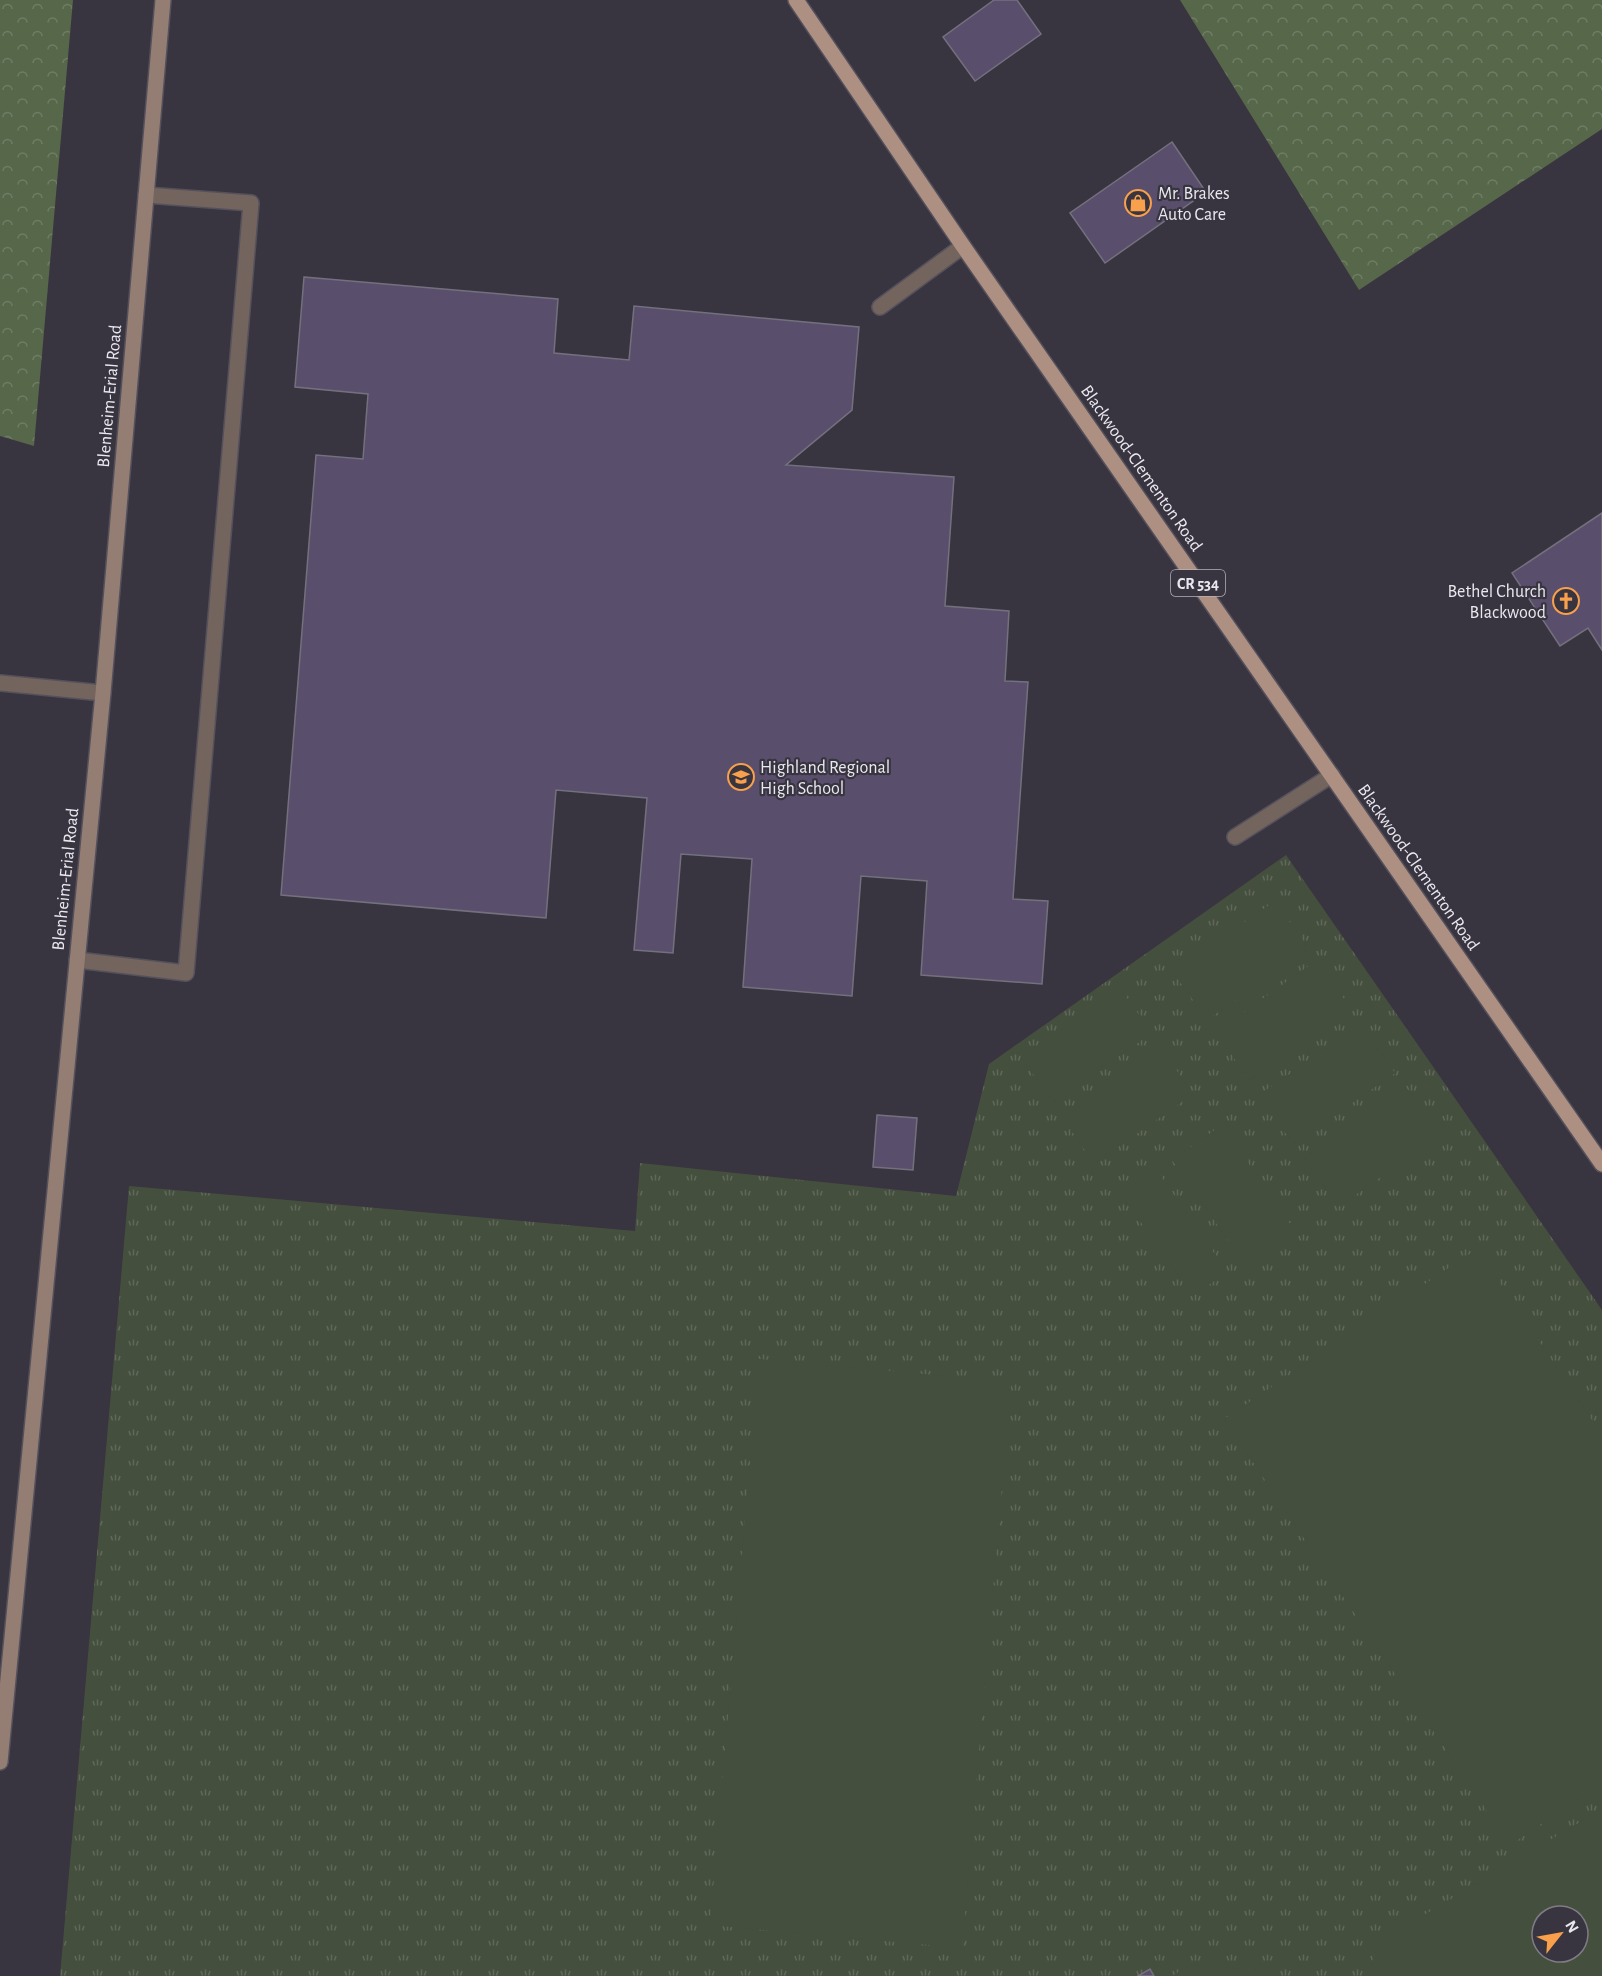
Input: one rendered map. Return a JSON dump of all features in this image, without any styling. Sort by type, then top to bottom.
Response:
[{"type":"main road","name":"Blenheim-Erial Road","points":[[0,1762],[103,693],[163,0]]},
{"type":"main road","name":"Blackwood-Clementon Road","points":[[796,0],[963,246],[1602,1164]]},
{"type":"street","points":[[77,960],[186,973],[251,203],[146,195]]},
{"type":"street","points":[[880,307],[963,246]]},
{"type":"street","points":[[0,682],[103,693]]},
{"type":"street","points":[[1236,837],[1332,775]]},
{"type":"green space","points":[[0,0],[73,0],[34,446],[0,436]]},
{"type":"green space","points":[[1180,0],[1602,0],[1602,129],[1359,290]]},
{"type":"green space","points":[[1286,855],[1602,1310],[1602,1976],[60,1976],[129,1186],[635,1231],[640,1163],[956,1196],[989,1064]]},
{"type":"green space","points":[[1275,901],[1309,949],[1207,1020],[1173,972]]},
{"type":"green space","points":[[1317,960],[1351,1009],[1249,1080],[1216,1032]]},
{"type":"green space","points":[[1120,988],[1152,1033],[1053,1102],[1021,1057]]},
{"type":"green space","points":[[1362,1024],[1395,1073],[1293,1144],[1259,1095]]},
{"type":"green space","points":[[1162,1049],[1193,1094],[1094,1164],[1063,1118]]},
{"type":"green space","points":[[1406,1087],[1440,1136],[1338,1207],[1304,1158]]},
{"type":"green space","points":[[1222,1125],[1293,1228],[1244,1263],[1172,1160]]},
{"type":"green space","points":[[1156,1169],[1227,1272],[1193,1296],[1121,1194]]},
{"type":"green space","points":[[1477,1249],[1602,1435],[1602,1783],[1510,1845],[1224,1419]]},
{"type":"green space","points":[[759,1359],[1011,1382],[962,1948],[710,1925]]},
{"type":"green space","points":[[1602,1809],[1602,1976],[1368,1976],[1376,1951],[1394,1933]]},
{"type":"green space","points":[[1190,1965],[1257,1970],[1266,1976],[1172,1976]]},
{"type":"building","points":[[994,0],[1017,0],[1041,34],[975,81],[943,37]]},
{"type":"building","name":"Mr. Brakes Auto Care","points":[[1172,142],[1206,192],[1105,263],[1070,213]]},
{"type":"building","points":[[304,277],[558,299],[554,353],[629,360],[634,306],[859,327],[852,410],[786,465],[954,477],[945,606],[1009,611],[1005,681],[1028,682],[1013,899],[1048,901],[1042,984],[921,975],[927,881],[861,876],[852,996],[743,987],[752,859],[681,854],[673,953],[634,950],[647,798],[556,790],[546,918],[281,895],[316,455],[363,459],[368,394],[295,387]]},
{"type":"building","name":"Bethel Church Blackwood","points":[[1602,513],[1602,650],[1588,628],[1560,646],[1512,573]]},
{"type":"building","points":[[877,1115],[917,1118],[913,1170],[873,1167]]},
{"type":"building","points":[[1150,1969],[1154,1976],[1138,1976]]},
{"type":"place","name":"Mr. Brakes Auto Care","points":[[1138,203]]},
{"type":"place","name":"Bethel Church Blackwood","points":[[1566,601]]},
{"type":"place","name":"Highland Regional High School","points":[[741,777]]}]
